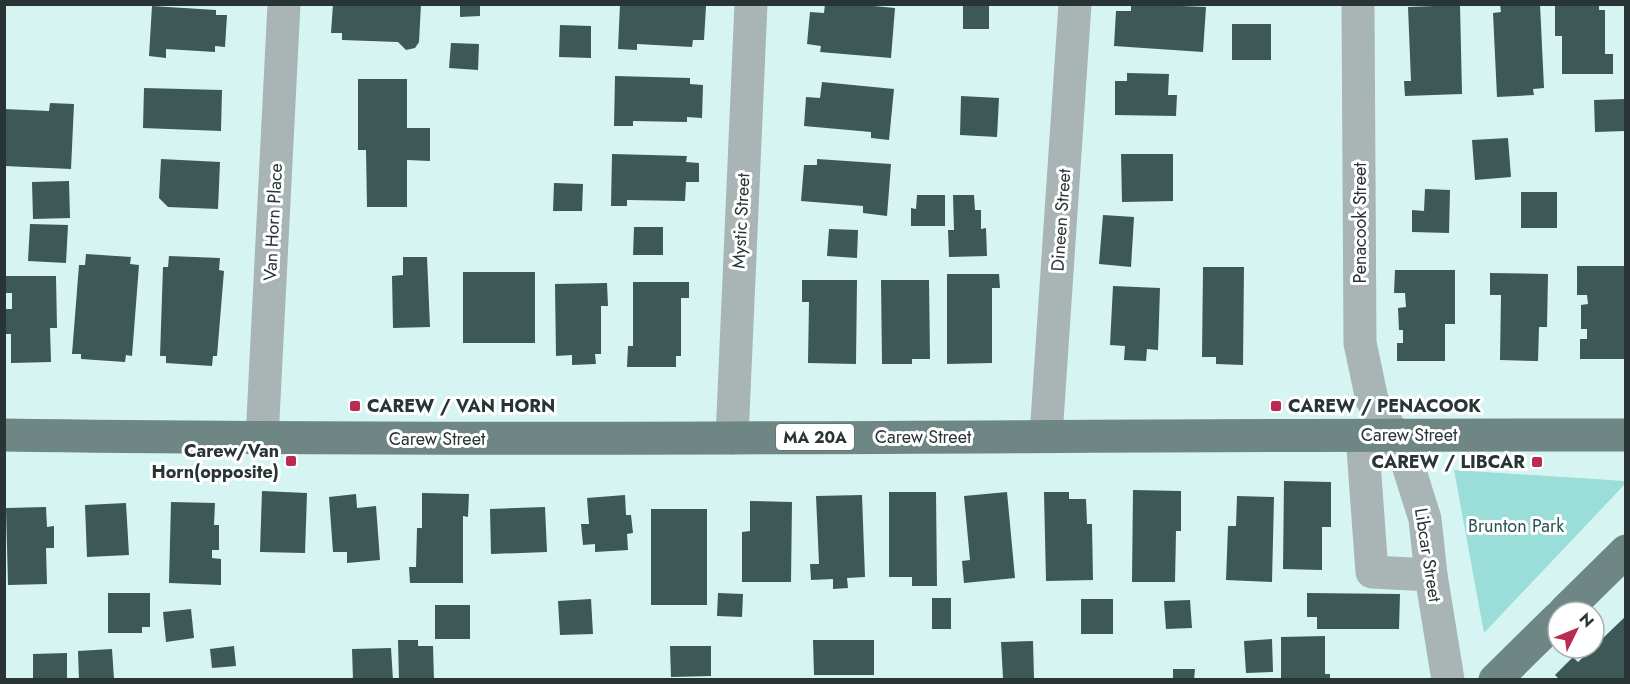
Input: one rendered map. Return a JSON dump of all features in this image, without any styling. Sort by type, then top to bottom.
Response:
[{"type":"main road","name":"Carew Street","points":[[4,435],[262,439],[1626,435]]},
{"type":"main road","points":[[1576,600],[1626,551]]},
{"type":"main road","points":[[1495,680],[1546,630]]},
{"type":"street","name":"Van Horn Place","points":[[262,439],[284,4]]},
{"type":"street","name":"Mystic Street","points":[[732,438],[751,4]]},
{"type":"street","name":"Dineen Street","points":[[1046,436],[1075,4]]},
{"type":"street","name":"Penacook Street","points":[[1359,4],[1360,343],[1378,435]]},
{"type":"street","points":[[1378,435],[1372,572],[1431,575]]},
{"type":"street","name":"Libcar Street","points":[[1378,435],[1408,465],[1425,519],[1431,575],[1448,680]]},
{"type":"green space","name":"Brunton Park","points":[[1454,470],[1625,481],[1625,484],[1484,633]]},
{"type":"building","points":[[333,4],[421,4],[419,42],[415,48],[406,50],[398,42],[342,40],[342,33],[331,33]]},
{"type":"building","points":[[460,4],[480,4],[480,16],[460,17]]},
{"type":"building","points":[[620,4],[706,6],[704,40],[693,40],[692,47],[637,44],[637,50],[618,49]]},
{"type":"building","points":[[825,4],[895,8],[891,58],[820,52],[821,46],[807,44],[810,12],[824,13]]},
{"type":"building","points":[[1131,4],[1206,7],[1203,52],[1114,46],[1116,11],[1131,11]]},
{"type":"building","points":[[1500,4],[1540,4],[1544,88],[1533,89],[1534,95],[1497,97],[1493,13],[1501,12]]},
{"type":"building","points":[[1555,4],[1599,4],[1599,10],[1605,10],[1605,54],[1613,54],[1613,74],[1562,74],[1562,36],[1555,36]]},
{"type":"building","points":[[963,5],[989,5],[989,29],[963,29]]},
{"type":"building","points":[[1460,5],[1462,94],[1405,96],[1404,81],[1411,81],[1408,7]]},
{"type":"building","points":[[152,6],[216,10],[216,15],[227,15],[225,47],[215,46],[215,52],[166,49],[166,58],[149,56]]},
{"type":"building","points":[[1232,24],[1271,24],[1271,60],[1232,60]]},
{"type":"building","points":[[560,25],[591,26],[591,58],[559,57]]},
{"type":"building","points":[[451,43],[479,44],[478,70],[449,68]]},
{"type":"building","points":[[1127,73],[1169,74],[1168,95],[1177,95],[1176,116],[1115,115],[1115,81],[1127,81]]},
{"type":"building","points":[[615,76],[690,78],[690,84],[703,85],[702,118],[687,117],[687,122],[633,121],[633,126],[614,126]]},
{"type":"building","points":[[358,79],[407,79],[407,128],[430,128],[430,161],[407,160],[407,207],[367,207],[366,150],[358,150]]},
{"type":"building","points":[[822,82],[894,89],[889,140],[871,138],[871,132],[804,126],[806,97],[820,98]]},
{"type":"building","points":[[144,88],[222,90],[221,131],[143,128]]},
{"type":"building","points":[[961,96],[999,98],[997,137],[960,135]]},
{"type":"building","points":[[1625,99],[1626,131],[1595,132],[1594,100]]},
{"type":"building","points":[[50,103],[74,104],[71,169],[4,166],[4,109],[49,111]]},
{"type":"building","points":[[1508,138],[1511,177],[1475,180],[1472,140]]},
{"type":"building","points":[[612,154],[687,156],[686,162],[699,163],[699,182],[686,182],[685,201],[627,200],[627,206],[611,206]]},
{"type":"building","points":[[1121,154],[1173,154],[1173,201],[1122,202]]},
{"type":"building","points":[[161,159],[220,162],[218,209],[168,207],[159,198]]},
{"type":"building","points":[[817,159],[891,164],[887,216],[863,213],[863,206],[801,201],[804,165],[817,165]]},
{"type":"building","points":[[69,181],[70,218],[33,219],[32,182]]},
{"type":"building","points":[[554,183],[583,184],[582,211],[553,211]]},
{"type":"building","points":[[1425,189],[1450,190],[1449,233],[1412,232],[1412,210],[1424,211]]},
{"type":"building","points":[[1521,192],[1557,192],[1557,228],[1521,228]]},
{"type":"building","points":[[917,195],[945,195],[945,226],[911,226],[911,208],[916,209]]},
{"type":"building","points":[[953,195],[974,195],[975,210],[981,210],[981,229],[986,228],[987,256],[949,257],[948,230],[954,230]]},
{"type":"building","points":[[1103,215],[1134,217],[1131,267],[1099,264]]},
{"type":"building","points":[[30,224],[68,225],[66,263],[28,261]]},
{"type":"building","points":[[634,227],[663,227],[663,255],[633,255]]},
{"type":"building","points":[[829,229],[858,230],[857,258],[827,256]]},
{"type":"building","points":[[86,254],[131,257],[130,264],[139,265],[132,356],[126,355],[125,362],[81,359],[81,354],[72,354],[79,265],[85,265]]},
{"type":"building","points":[[169,256],[220,258],[219,270],[224,271],[217,356],[213,356],[212,366],[166,363],[166,356],[160,356],[163,267],[168,267]]},
{"type":"building","points":[[403,257],[427,257],[430,327],[393,328],[392,276],[403,275]]},
{"type":"building","points":[[1577,266],[1626,266],[1626,359],[1580,359],[1580,339],[1587,339],[1587,329],[1581,329],[1581,305],[1588,304],[1587,295],[1577,295]]},
{"type":"building","points":[[1203,267],[1244,267],[1243,365],[1216,364],[1216,357],[1202,357]]},
{"type":"building","points":[[1395,270],[1455,270],[1455,324],[1445,324],[1445,361],[1397,361],[1397,343],[1403,343],[1403,330],[1399,330],[1398,308],[1406,307],[1405,293],[1394,293]]},
{"type":"building","points":[[463,272],[535,272],[535,343],[463,343]]},
{"type":"building","points":[[1490,273],[1548,274],[1547,327],[1539,327],[1538,361],[1500,360],[1501,295],[1490,295]]},
{"type":"building","points":[[947,274],[999,274],[1000,288],[992,288],[992,363],[947,364]]},
{"type":"building","points":[[4,276],[56,276],[57,328],[50,328],[51,362],[11,363],[11,334],[5,334],[4,309],[12,309],[12,293],[4,293]]},
{"type":"building","points":[[802,280],[857,280],[856,364],[808,363],[809,302],[802,302]]},
{"type":"building","points":[[881,280],[929,280],[930,359],[912,359],[912,364],[882,364]]},
{"type":"building","points":[[633,282],[689,282],[689,298],[681,298],[681,356],[676,356],[676,367],[627,367],[628,346],[633,346]]},
{"type":"building","points":[[607,283],[608,306],[601,306],[601,354],[595,354],[596,364],[572,365],[572,355],[556,356],[555,284]]},
{"type":"building","points":[[1113,286],[1160,288],[1158,350],[1147,349],[1146,361],[1124,360],[1125,346],[1110,345]]},
{"type":"building","points":[[1284,481],[1331,482],[1331,527],[1322,527],[1322,570],[1283,569]]},
{"type":"building","points":[[1133,490],[1181,491],[1181,531],[1176,531],[1175,582],[1132,582]]},
{"type":"building","points":[[262,491],[307,493],[305,553],[260,552]]},
{"type":"building","points":[[889,492],[936,492],[937,586],[912,586],[912,577],[889,577]]},
{"type":"building","points":[[1007,492],[1015,578],[964,583],[962,561],[970,560],[964,496]]},
{"type":"building","points":[[1044,492],[1069,492],[1069,499],[1086,499],[1087,524],[1092,524],[1093,580],[1046,581]]},
{"type":"building","points":[[422,493],[469,494],[468,517],[463,516],[463,583],[410,583],[409,567],[416,567],[417,528],[422,528]]},
{"type":"building","points":[[356,494],[357,508],[376,506],[380,560],[347,563],[347,552],[333,552],[329,497]]},
{"type":"building","points":[[625,495],[626,515],[631,515],[633,533],[627,534],[628,550],[595,552],[595,544],[583,545],[581,524],[589,524],[587,498]]},
{"type":"building","points":[[862,495],[865,577],[847,578],[848,588],[833,589],[833,579],[811,580],[810,564],[819,564],[816,496]]},
{"type":"building","points":[[1237,496],[1274,497],[1272,582],[1226,580],[1228,526],[1236,526]]},
{"type":"building","points":[[750,501],[792,502],[791,582],[742,582],[742,532],[750,531]]},
{"type":"building","points":[[171,502],[215,503],[214,525],[219,525],[219,550],[212,550],[212,558],[221,559],[221,585],[169,583]]},
{"type":"building","points":[[126,503],[129,555],[87,557],[85,505]]},
{"type":"building","points":[[46,507],[47,527],[54,526],[54,548],[46,548],[47,584],[8,585],[6,508]]},
{"type":"building","points":[[545,507],[547,552],[491,554],[490,509]]},
{"type":"building","points":[[651,509],[707,509],[707,605],[651,605]]},
{"type":"building","points":[[108,593],[150,593],[150,627],[142,627],[142,633],[108,633]]},
{"type":"building","points":[[718,593],[743,594],[742,617],[717,616]]},
{"type":"building","points":[[1307,593],[1400,594],[1399,629],[1317,629],[1317,617],[1307,617]]},
{"type":"building","points":[[932,598],[951,598],[951,629],[932,629]]},
{"type":"building","points":[[591,599],[593,634],[560,635],[558,601]]},
{"type":"building","points":[[1081,599],[1113,599],[1113,634],[1081,634]]},
{"type":"building","points":[[1190,600],[1192,628],[1166,629],[1164,601]]},
{"type":"building","points":[[435,605],[470,605],[470,639],[435,639]]},
{"type":"building","points":[[191,609],[194,638],[166,642],[163,612]]},
{"type":"building","points":[[1626,616],[1626,680],[1560,680],[1555,675],[1570,660],[1578,662],[1580,660],[1606,660],[1606,635]]},
{"type":"building","points":[[1325,636],[1325,674],[1330,674],[1330,680],[1281,680],[1281,637]]},
{"type":"building","points":[[1272,639],[1273,672],[1246,673],[1244,641]]},
{"type":"building","points":[[398,640],[418,640],[418,646],[433,646],[434,680],[399,680]]},
{"type":"building","points":[[813,640],[874,640],[874,675],[814,675]]},
{"type":"building","points":[[1033,641],[1034,678],[1003,678],[1001,642]]},
{"type":"building","points":[[234,646],[236,666],[212,668],[210,649]]},
{"type":"building","points":[[670,646],[711,646],[711,676],[671,677]]},
{"type":"building","points":[[391,648],[393,680],[353,680],[352,649]]},
{"type":"building","points":[[112,649],[114,679],[79,680],[78,651]]},
{"type":"building","points":[[67,653],[67,680],[33,680],[33,654]]},
{"type":"building","points":[[1173,669],[1195,669],[1194,680],[1173,680]]},
{"type":"place","name":"CAREW / VAN HORN","points":[[355,406]]},
{"type":"place","name":"CAREW / PENACOOK","points":[[1276,406]]},
{"type":"place","name":"Carew/Van Horn(opposite)","points":[[291,461]]},
{"type":"place","name":"CAREW / LIBCAR","points":[[1537,462]]}]
